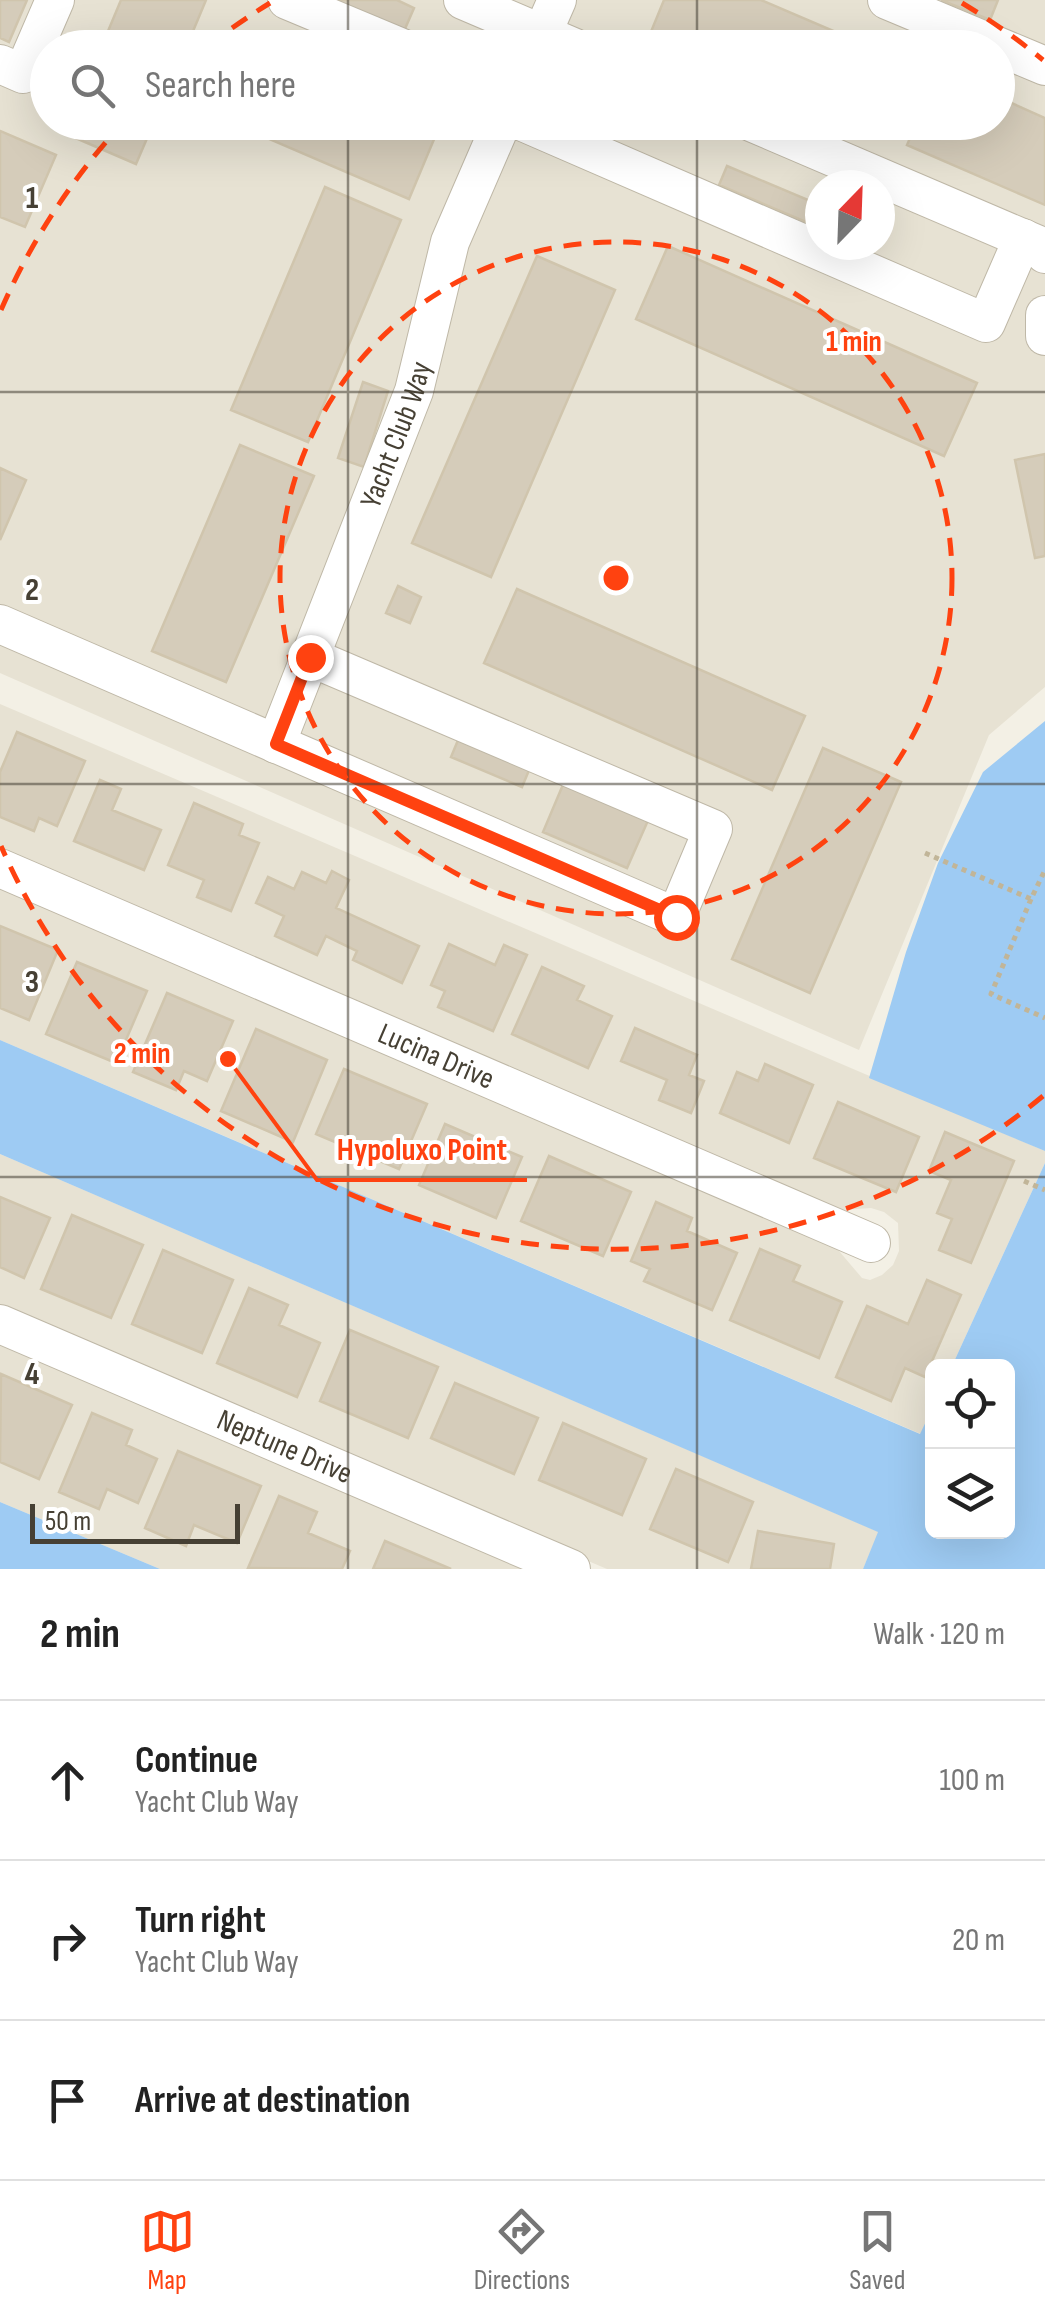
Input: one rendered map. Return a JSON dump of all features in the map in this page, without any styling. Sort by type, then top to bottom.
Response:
[{"type":"street","points":[[36,30],[55,0]]},
{"type":"street","points":[[287,0],[359,30]]},
{"type":"street","points":[[463,0],[547,30]]},
{"type":"street","points":[[888,0],[959,30]]},
{"type":"street","points":[[12,69],[30,40]]},
{"type":"street","points":[[1015,53],[1045,66]]},
{"type":"street","name":"Yacht Club Way","points":[[276,744],[414,392],[450,242],[494,140]]},
{"type":"street","points":[[564,140],[986,323],[1034,246],[792,140]]},
{"type":"street","points":[[1045,315],[1045,336]]},
{"type":"street","points":[[0,624],[676,917],[713,829],[310,657]]},
{"type":"street","name":"Lucina Drive","points":[[0,868],[871,1244]]},
{"type":"street","name":"Neptune Drive","points":[[0,1324],[572,1569]]},
{"type":"path","points":[[925,853],[1032,900]]},
{"type":"path","points":[[1045,871],[991,994],[1045,1018]]},
{"type":"path","points":[[1024,1181],[1045,1190]]},
{"type":"shaded area","points":[[0,0],[1045,0],[1045,687],[989,735],[859,1050],[0,673]]},
{"type":"shaded area","points":[[0,704],[1045,1151],[1045,1163],[955,1359],[925,1359],[925,1425],[921,1434],[0,1040],[0,882],[820,1237],[839,1251],[862,1278],[870,1280],[882,1275],[893,1265],[899,1251],[898,1223],[884,1212],[871,1208],[841,1210],[0,853]]},
{"type":"shaded area","points":[[0,1154],[879,1532],[863,1569],[607,1569],[0,1310]]},
{"type":"shaded area","points":[[0,1339],[536,1569],[160,1569],[0,1502]]},
{"type":"water","points":[[1045,721],[1045,1151],[869,1078],[906,952],[938,863],[983,772]]},
{"type":"water","points":[[0,1040],[920,1434],[925,1424],[925,1539],[1015,1539],[1015,1359],[955,1359],[1045,1163],[1045,1569],[863,1569],[878,1532],[0,1154]]},
{"type":"water","points":[[0,1502],[160,1569],[0,1569]]},
{"type":"building","points":[[0,0],[27,0],[9,42],[0,38]]},
{"type":"building","points":[[121,0],[206,0],[194,30],[108,30]]},
{"type":"building","points":[[331,0],[397,0],[414,8],[402,30]]},
{"type":"building","points":[[664,0],[761,0],[831,30],[652,30]]},
{"type":"building","points":[[941,0],[998,0],[990,20]]},
{"type":"building","points":[[1015,105],[1045,118],[1045,205],[907,145],[909,140],[1015,140]]},
{"type":"building","points":[[0,131],[56,155],[25,227],[0,217]]},
{"type":"building","points":[[80,140],[146,140],[136,164]]},
{"type":"building","points":[[272,140],[434,140],[409,199]]},
{"type":"building","points":[[727,166],[805,199],[805,222],[719,185]]},
{"type":"building","points":[[325,187],[401,220],[308,442],[231,410]]},
{"type":"building","points":[[668,246],[977,383],[944,456],[636,319]]},
{"type":"building","points":[[537,256],[615,290],[491,577],[412,543]]},
{"type":"building","points":[[363,382],[388,391],[364,467],[338,458]]},
{"type":"building","points":[[240,445],[314,476],[226,682],[152,651]]},
{"type":"building","points":[[1045,454],[1045,556],[1035,558],[1015,460]]},
{"type":"building","points":[[0,468],[26,480],[0,540]]},
{"type":"building","points":[[398,586],[421,597],[410,623],[386,613]]},
{"type":"building","points":[[517,589],[805,716],[772,790],[484,663]]},
{"type":"building","points":[[17,732],[85,761],[57,826],[39,818],[34,831],[0,817],[0,772]]},
{"type":"building","points":[[461,733],[532,763],[522,787],[451,757]]},
{"type":"building","points":[[823,748],[901,782],[810,993],[732,959]]},
{"type":"building","points":[[100,780],[121,789],[112,810],[161,830],[144,870],[74,841]]},
{"type":"building","points":[[565,780],[650,816],[627,868],[543,832]]},
{"type":"building","points":[[194,803],[243,824],[239,835],[259,843],[231,911],[197,897],[204,880],[168,865]]},
{"type":"building","points":[[332,871],[349,880],[336,908],[419,946],[402,983],[353,960],[357,951],[326,936],[317,955],[275,936],[284,916],[256,903],[268,877],[294,889],[302,872],[326,883]]},
{"type":"building","points":[[0,926],[58,950],[29,1020],[0,1008]]},
{"type":"building","points":[[449,944],[495,965],[504,945],[527,955],[493,1031],[438,1007],[445,991],[431,985]]},
{"type":"building","points":[[77,962],[147,991],[116,1063],[46,1034]]},
{"type":"building","points":[[542,967],[584,986],[577,1000],[612,1016],[588,1068],[512,1034]]},
{"type":"building","points":[[167,993],[233,1021],[207,1081],[184,1071],[176,1090],[133,1072]]},
{"type":"building","points":[[635,1028],[697,1055],[689,1075],[704,1081],[691,1113],[659,1100],[667,1080],[621,1061]]},
{"type":"building","points":[[256,1029],[327,1060],[293,1142],[221,1111]]},
{"type":"building","points":[[765,1064],[813,1085],[789,1143],[720,1113],[737,1072],[758,1081]]},
{"type":"building","points":[[344,1069],[427,1104],[399,1169],[316,1134]]},
{"type":"building","points":[[838,1102],[919,1137],[896,1192],[814,1158]]},
{"type":"building","points":[[445,1124],[522,1157],[496,1218],[419,1185]]},
{"type":"building","points":[[945,1132],[1014,1161],[971,1263],[939,1250],[952,1219],[937,1213],[951,1180],[929,1171]]},
{"type":"building","points":[[549,1156],[631,1192],[603,1256],[521,1221]]},
{"type":"building","points":[[0,1197],[50,1218],[24,1278],[0,1267]]},
{"type":"building","points":[[656,1202],[692,1218],[687,1231],[737,1253],[712,1310],[644,1281],[650,1269],[631,1261]]},
{"type":"building","points":[[72,1215],[143,1245],[111,1318],[41,1289]]},
{"type":"building","points":[[760,1249],[800,1266],[793,1281],[842,1302],[819,1358],[730,1320]]},
{"type":"building","points":[[163,1250],[233,1280],[202,1353],[132,1324]]},
{"type":"building","points":[[927,1280],[961,1295],[933,1359],[925,1359],[925,1377],[905,1368],[891,1401],[836,1377],[867,1306],[908,1324]]},
{"type":"building","points":[[249,1288],[288,1305],[279,1325],[320,1343],[297,1397],[217,1363]]},
{"type":"building","points":[[350,1330],[438,1367],[408,1438],[320,1401]]},
{"type":"building","points":[[1,1374],[72,1405],[39,1479],[0,1462]]},
{"type":"building","points":[[455,1383],[538,1418],[514,1474],[431,1438]]},
{"type":"building","points":[[92,1413],[132,1430],[126,1445],[157,1459],[138,1503],[107,1489],[99,1509],[59,1492]]},
{"type":"building","points":[[563,1423],[646,1459],[622,1515],[539,1480]]},
{"type":"building","points":[[178,1451],[261,1486],[237,1543],[194,1525],[186,1546],[145,1528]]},
{"type":"building","points":[[676,1469],[753,1502],[728,1562],[650,1529]]},
{"type":"building","points":[[279,1496],[317,1512],[308,1533],[350,1551],[342,1569],[248,1568]]},
{"type":"building","points":[[758,1531],[834,1544],[830,1569],[751,1569]]},
{"type":"building","points":[[385,1541],[451,1569],[373,1569]]},
{"type":"place","name":"Hypoluxo Point","points":[[228,1059]]},
{"type":"route","points":[[310,657],[276,744],[676,917]]}]
